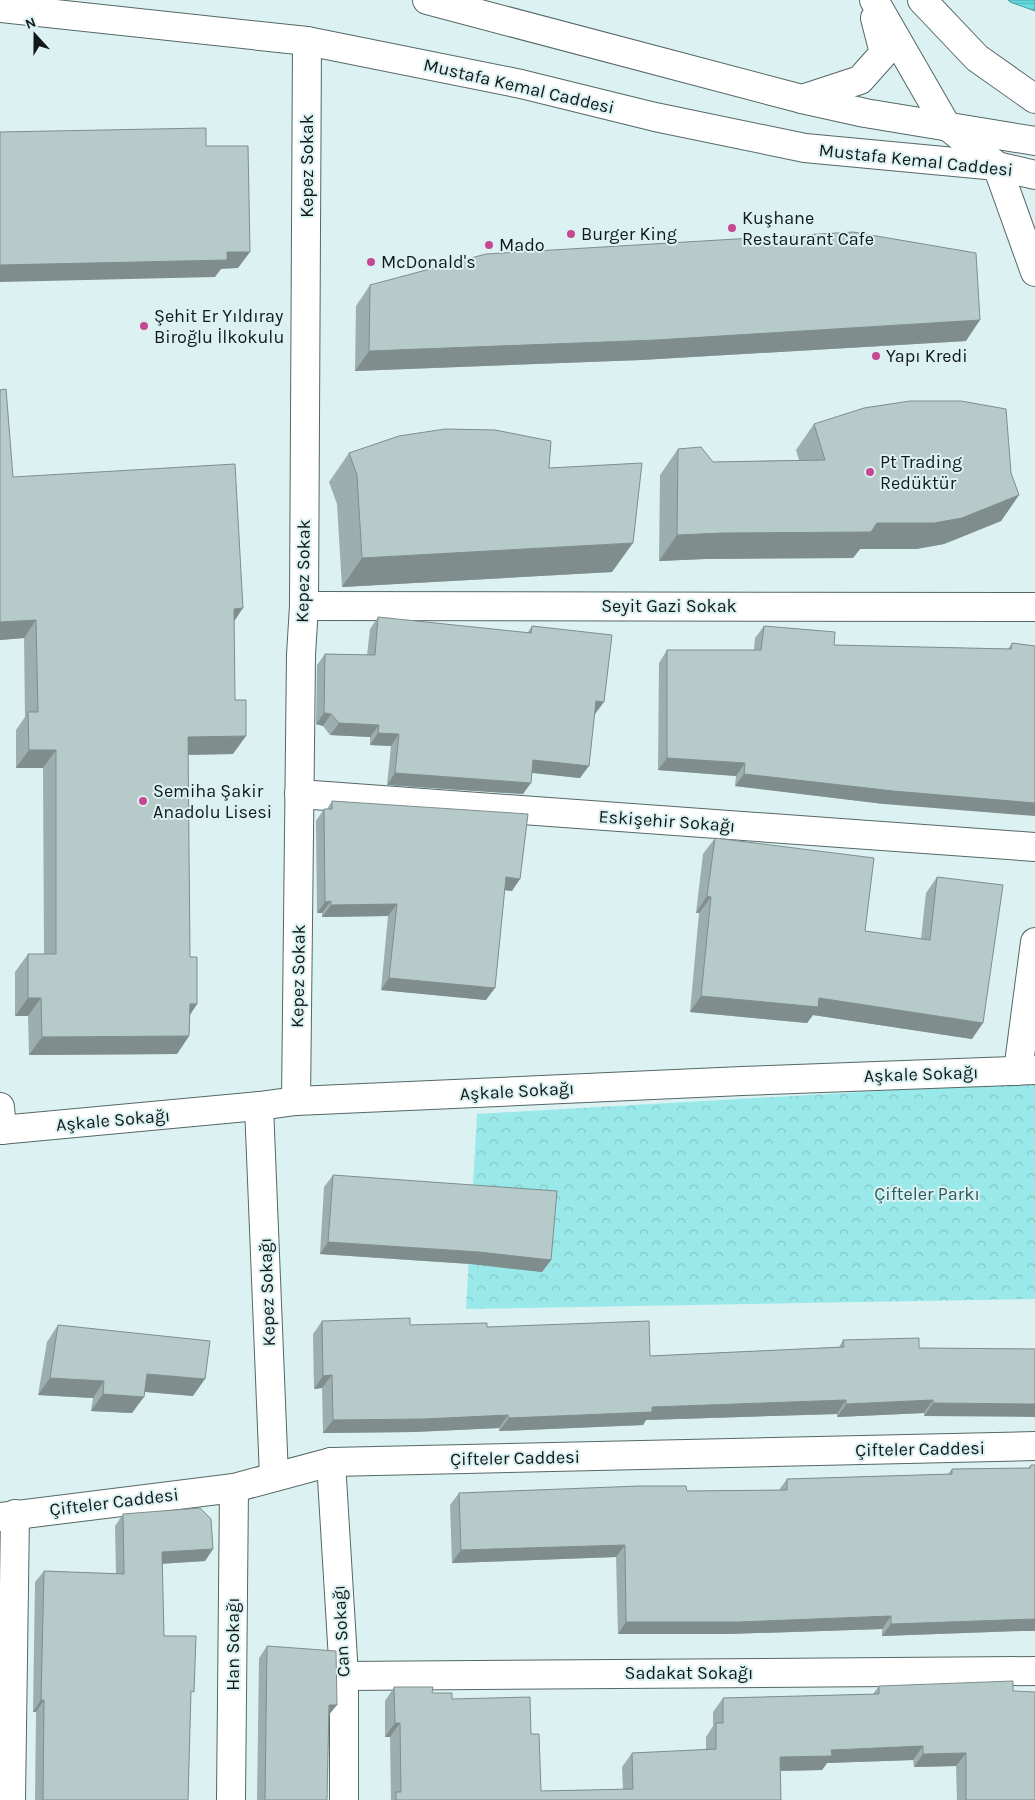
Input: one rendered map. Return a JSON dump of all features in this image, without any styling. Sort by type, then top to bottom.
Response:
[{"type":"street","name":"Mustafa Kemal Caddesi","points":[[427,0],[802,99],[865,113],[1035,141]]},
{"type":"street","points":[[802,99],[860,80],[884,53],[870,0]]},
{"type":"street","points":[[874,0],[946,126],[997,166],[1035,272]]},
{"type":"street","points":[[922,0],[976,58],[1035,99]]},
{"type":"street","name":"Mustafa Kemal Caddesi","points":[[0,8],[307,41],[521,84],[656,117],[805,148],[997,166],[1035,176]]},
{"type":"street","name":"Kepez Sokak","points":[[296,1101],[304,606],[307,41]]},
{"type":"street","name":"Seyit Gazi Sokak","points":[[304,606],[1035,607]]},
{"type":"street","name":"Eskişehir Sokağı","points":[[300,794],[1035,847]]},
{"type":"street","points":[[1026,1070],[1035,942]]},
{"type":"street","name":"Aşkale Sokağı","points":[[1,1122],[259,1106],[296,1101],[1026,1070]]},
{"type":"street","name":"Kepez Sokağı","points":[[259,1106],[274,1478]]},
{"type":"street","name":"Çifteler Caddesi","points":[[8,1515],[234,1488],[331,1462],[1035,1446]]},
{"type":"street","name":"Can Sokağı","points":[[331,1462],[344,1676],[344,1800]]},
{"type":"street","name":"Han Sokağı","points":[[232,1800],[234,1488]]},
{"type":"street","points":[[8,1515],[11,1800]]},
{"type":"street","name":"Sadakat Sokağı","points":[[344,1676],[1035,1671]]},
{"type":"green space","name":"Çifteler Parkı","points":[[1035,1082],[1035,1299],[466,1309],[477,1114]]},
{"type":"shaded area","points":[[1008,0],[1035,0],[1035,11],[1010,2]]},
{"type":"building","points":[[206,128],[206,146],[248,146],[250,252],[227,252],[227,260],[0,265],[0,132]]},
{"type":"building","points":[[853,232],[976,253],[980,320],[656,340],[369,351],[370,285],[486,254]]},
{"type":"building","points":[[6,389],[13,477],[235,464],[243,608],[234,609],[235,700],[246,700],[246,736],[188,737],[190,957],[197,957],[197,1004],[190,1004],[189,1036],[42,1037],[41,998],[28,998],[28,954],[56,954],[56,750],[29,750],[28,712],[38,712],[36,620],[0,622],[0,390]]},
{"type":"building","points":[[910,401],[961,401],[1006,409],[1011,473],[1019,495],[962,518],[934,523],[877,523],[871,532],[677,535],[678,449],[701,447],[713,462],[825,460],[814,424],[864,408]]},
{"type":"building","points":[[445,429],[495,430],[551,441],[549,468],[642,463],[633,543],[362,558],[357,475],[349,453],[399,436]]},
{"type":"building","points":[[378,617],[531,633],[532,626],[612,635],[604,702],[596,701],[589,766],[533,760],[531,783],[395,773],[399,734],[378,733],[379,725],[339,723],[331,714],[324,713],[325,654],[375,655]]},
{"type":"building","points":[[764,626],[835,632],[834,645],[1011,649],[1012,643],[1035,646],[1035,803],[893,791],[744,774],[745,763],[667,758],[667,650],[761,650]]},
{"type":"building","points":[[332,801],[528,814],[520,879],[506,877],[495,988],[389,978],[397,904],[331,905],[331,901],[325,902],[324,809],[332,809]]},
{"type":"building","points":[[715,838],[874,858],[865,931],[930,940],[937,877],[1003,885],[983,1023],[819,998],[818,1007],[701,996],[711,897],[707,896]]},
{"type":"building","points":[[333,1175],[557,1191],[551,1260],[479,1252],[328,1242]]},
{"type":"building","points":[[410,1318],[410,1325],[487,1323],[487,1327],[649,1321],[650,1356],[844,1347],[843,1340],[919,1338],[919,1348],[1035,1349],[1035,1404],[933,1403],[933,1400],[846,1404],[846,1400],[652,1407],[652,1412],[509,1418],[508,1415],[424,1419],[333,1420],[332,1375],[323,1376],[322,1321]]},
{"type":"building","points":[[58,1325],[210,1341],[205,1379],[147,1374],[144,1397],[103,1394],[104,1381],[50,1378]]},
{"type":"building","points":[[1031,1465],[1035,1465],[1035,1619],[891,1624],[891,1616],[738,1622],[626,1622],[625,1545],[461,1550],[459,1493],[639,1486],[686,1486],[687,1491],[787,1490],[787,1479],[952,1474],[952,1469],[1030,1468]]},
{"type":"building","points":[[200,1508],[211,1519],[213,1549],[162,1552],[164,1636],[196,1636],[194,1692],[191,1691],[188,1800],[43,1800],[44,1700],[41,1700],[44,1571],[124,1574],[123,1514]]},
{"type":"building","points":[[267,1646],[336,1651],[337,1705],[329,1705],[327,1800],[265,1800]]},
{"type":"building","points":[[1013,1681],[1013,1691],[1035,1692],[1035,1800],[966,1800],[966,1753],[923,1754],[923,1746],[831,1750],[832,1756],[780,1757],[781,1800],[396,1800],[396,1792],[401,1792],[400,1723],[395,1723],[394,1687],[433,1687],[432,1693],[452,1693],[452,1699],[530,1697],[531,1734],[539,1734],[541,1791],[633,1789],[632,1753],[716,1749],[716,1723],[723,1723],[723,1698],[879,1694],[879,1686]]},
{"type":"place","name":"Kuşhane Restaurant Cafe","points":[[732,228]]},
{"type":"place","name":"Burger King","points":[[571,234]]},
{"type":"place","name":"Mado","points":[[489,245]]},
{"type":"place","name":"McDonald's","points":[[371,262]]},
{"type":"place","name":"Şehit Er Yıldıray Biroğlu İlkokulu","points":[[144,326]]},
{"type":"place","name":"Yapı Kredi","points":[[876,356]]},
{"type":"place","name":"Pt Trading Redüktür","points":[[870,472]]},
{"type":"place","name":"Semiha Şakir Anadolu Lisesi","points":[[143,801]]}]
